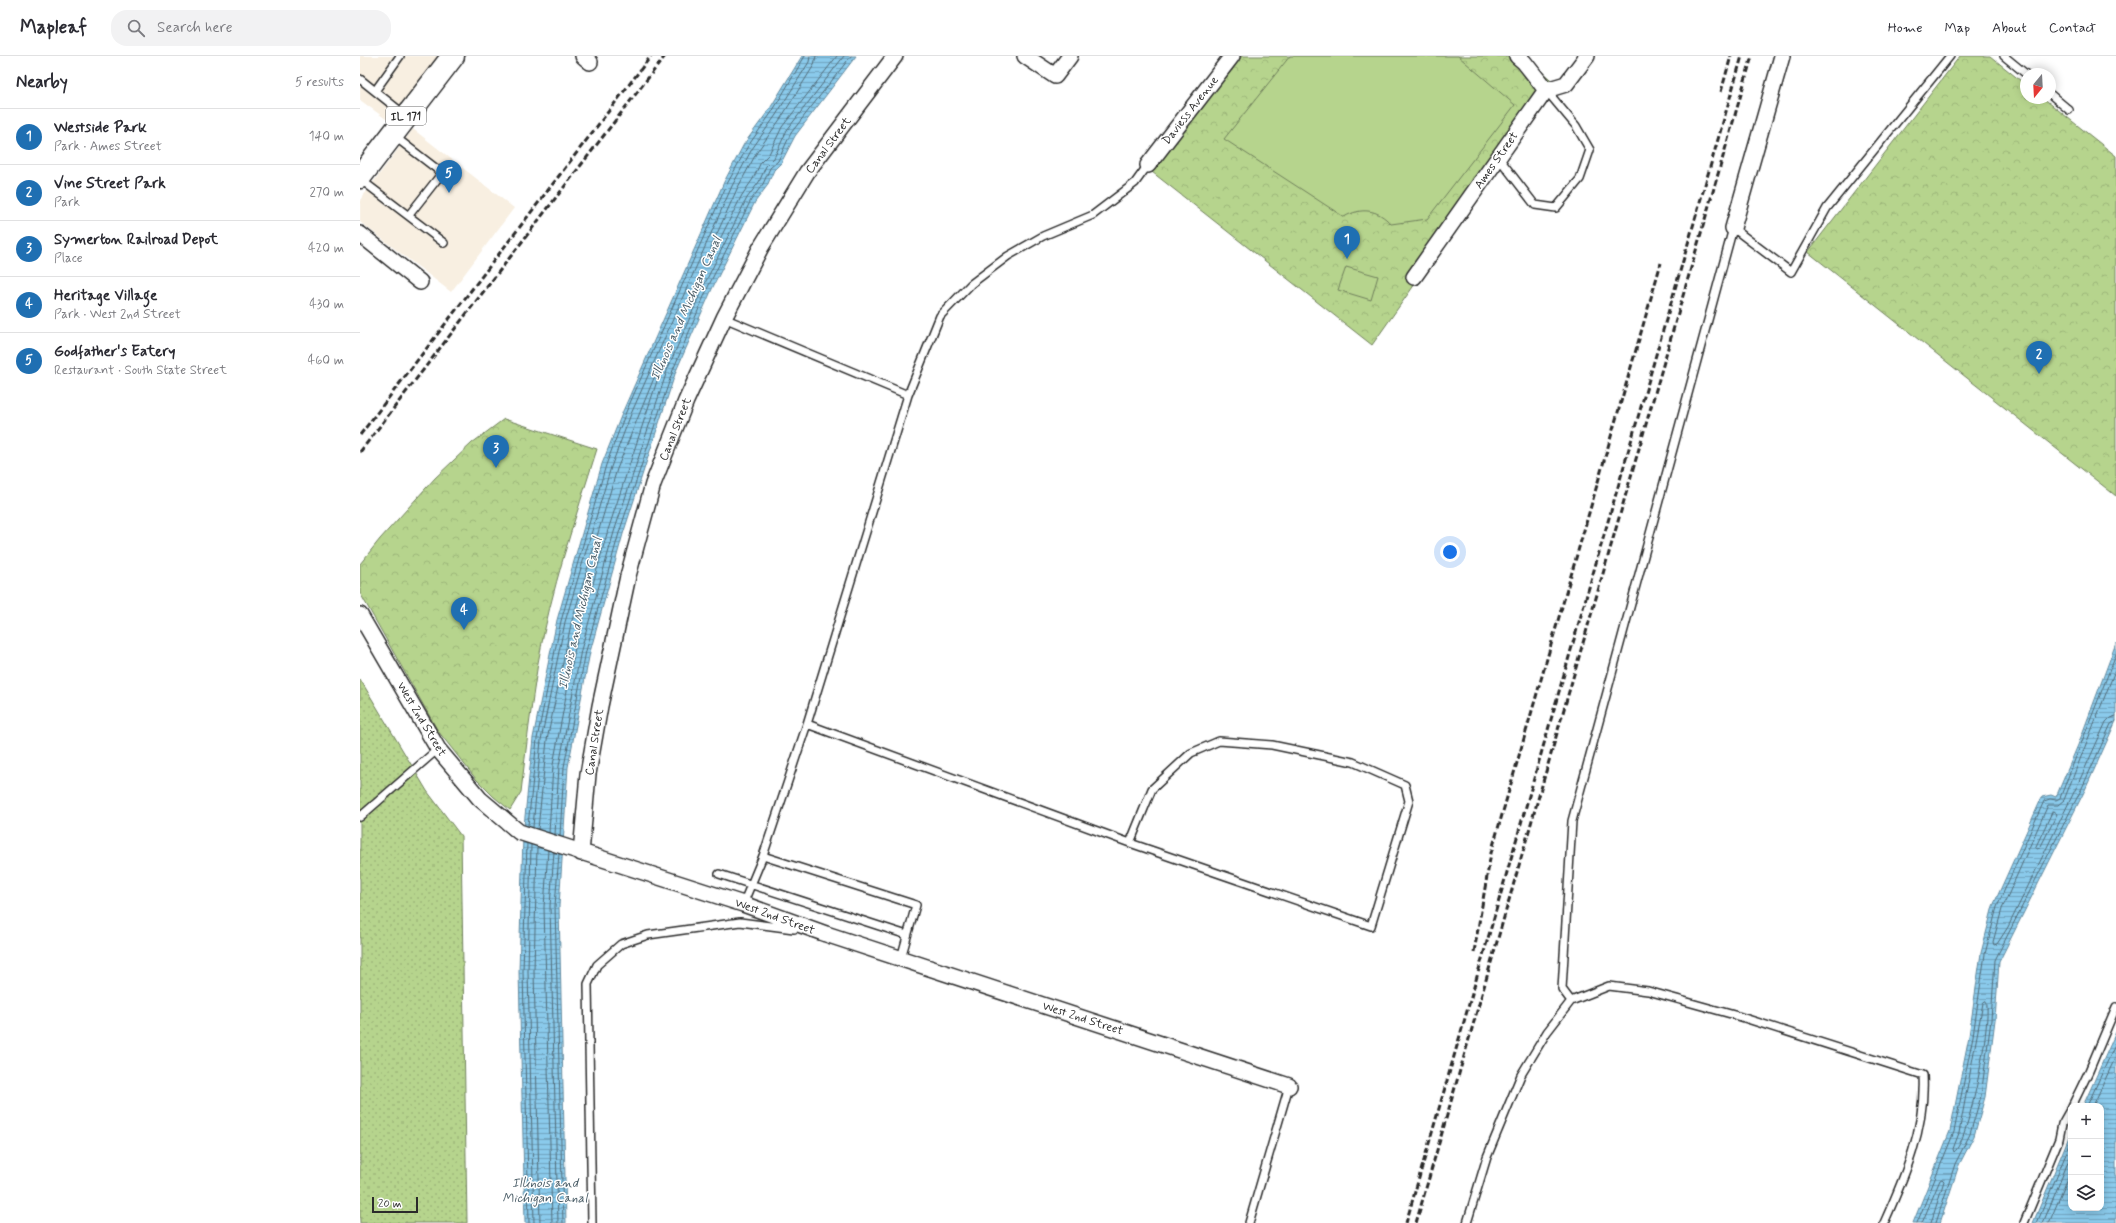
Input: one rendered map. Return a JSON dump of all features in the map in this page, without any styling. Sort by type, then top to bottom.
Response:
[{"type":"main road","name":"IL 171","points":[[360,178],[452,56]]},
{"type":"street","name":"Canal Street","points":[[581,853],[588,774],[600,706],[638,538],[655,477],[686,401],[724,318],[761,247],[807,172],[895,56]]},
{"type":"street","points":[[1025,56],[1055,76],[1070,56]]},
{"type":"street","name":"Daviess Avenue","points":[[1148,165],[1232,56]]},
{"type":"street","points":[[1517,56],[1524,62],[1546,90],[1566,84],[1587,56]]},
{"type":"street","points":[[1733,228],[1782,56]]},
{"type":"street","name":"Ames Street","points":[[1414,277],[1546,90]]},
{"type":"street","points":[[360,234],[420,282]]},
{"type":"street","name":"West 2nd Street","points":[[360,615],[438,749],[480,799],[519,832],[743,904],[826,934],[1289,1086]]},
{"type":"lane","points":[[375,90],[400,56]]},
{"type":"lane","points":[[1571,1001],[1562,989],[1572,821],[1733,228],[1791,272],[1827,208],[1950,56]]},
{"type":"lane","points":[[2004,56],[2020,69]]},
{"type":"lane","points":[[360,79],[406,117]]},
{"type":"lane","points":[[1498,156],[1535,205],[1556,208],[1580,179],[1590,150],[1576,126],[1546,90]]},
{"type":"lane","points":[[2056,99],[2069,110]]},
{"type":"lane","points":[[393,134],[442,173],[409,215]]},
{"type":"lane","points":[[743,904],[764,856],[807,724],[908,395],[940,316],[971,284],[1008,256],[1043,236],[1093,215],[1135,183],[1148,165]]},
{"type":"lane","points":[[360,178],[444,243]]},
{"type":"lane","points":[[724,318],[908,395]]},
{"type":"lane","points":[[807,724],[1130,843],[1371,926],[1409,800],[1405,785],[1353,762],[1272,745],[1219,741],[1191,752],[1152,789],[1130,843]]},
{"type":"lane","points":[[360,817],[438,749]]},
{"type":"lane","points":[[764,856],[916,905],[900,958]]},
{"type":"lane","points":[[718,874],[907,935]]},
{"type":"lane","points":[[592,1223],[588,984],[597,965],[621,944],[648,935],[740,922],[826,934]]},
{"type":"lane","points":[[1467,1223],[1487,1157],[1521,1075],[1547,1032],[1571,1001],[1609,986],[1648,990],[1738,1016],[1923,1075],[1923,1102],[1919,1128],[1911,1157],[1884,1223]]},
{"type":"lane","points":[[2073,1103],[2090,1071],[2116,1007]]},
{"type":"lane","points":[[1249,1223],[1289,1086]]},
{"type":"lane","points":[[2024,1223],[2059,1140],[2062,1124],[2068,1113]]},
{"type":"shaded area","points":[[360,56],[440,56],[390,122],[360,100]]},
{"type":"shaded area","points":[[413,129],[514,208],[451,292],[360,222],[360,200]]},
{"type":"green space","points":[[1242,56],[1523,56],[1556,84],[1372,345],[1152,172]]},
{"type":"green space","points":[[1290,56],[1458,56],[1515,105],[1427,219],[1391,224],[1381,215],[1369,211],[1357,212],[1344,217],[1224,139]]},
{"type":"green space","points":[[1960,56],[1990,56],[2020,80],[2020,104],[2051,104],[2116,156],[2116,496],[1808,252]]},
{"type":"green space","points":[[1346,267],[1378,276],[1371,300],[1338,290]]},
{"type":"green space","points":[[504,419],[597,449],[564,555],[543,636],[535,679],[521,792],[510,810],[476,779],[438,731],[360,593],[360,564],[380,539],[435,478],[472,443]]},
{"type":"green space","points":[[360,679],[427,791],[461,836],[467,1223],[360,1223]]},
{"type":"water","name":"Illinois and Michigan Canal","points":[[802,56],[856,56],[795,136],[781,163],[774,170],[767,186],[755,202],[712,289],[676,371],[623,534],[590,652],[568,767],[559,906],[566,1223],[525,1223],[519,971],[523,836],[533,738],[557,620],[602,464],[623,411],[724,182],[744,144],[769,110]]},
{"type":"water","points":[[2116,643],[2116,721],[2085,790],[1999,962],[1995,1020],[1985,1097],[1974,1136],[1959,1165],[1940,1223],[1913,1223],[1950,1131],[1969,1036],[1981,953],[1993,906],[2042,797],[2051,795],[2056,797],[2078,745]]},
{"type":"water","points":[[2116,1032],[2116,1223],[2033,1223],[2068,1139],[2068,1211],[2104,1211],[2104,1103],[2084,1103]]},
{"type":"railway","points":[[360,435],[651,56]]},
{"type":"railway","points":[[360,452],[665,56]]},
{"type":"railway","points":[[1721,92],[1731,56]]},
{"type":"railway","points":[[1406,1223],[1742,56]]},
{"type":"railway","points":[[1416,1223],[1752,56]]},
{"type":"railway","points":[[1474,952],[1491,853],[1661,263]]},
{"type":"place","name":"Godfather's Eatery","points":[[449,193]]},
{"type":"place","name":"Westside Park","points":[[1347,259]]},
{"type":"place","name":"Vine Street Park","points":[[2039,374]]},
{"type":"place","name":"Symerton Railroad Depot","points":[[496,468]]},
{"type":"place","name":"Heritage Village","points":[[464,630]]}]
